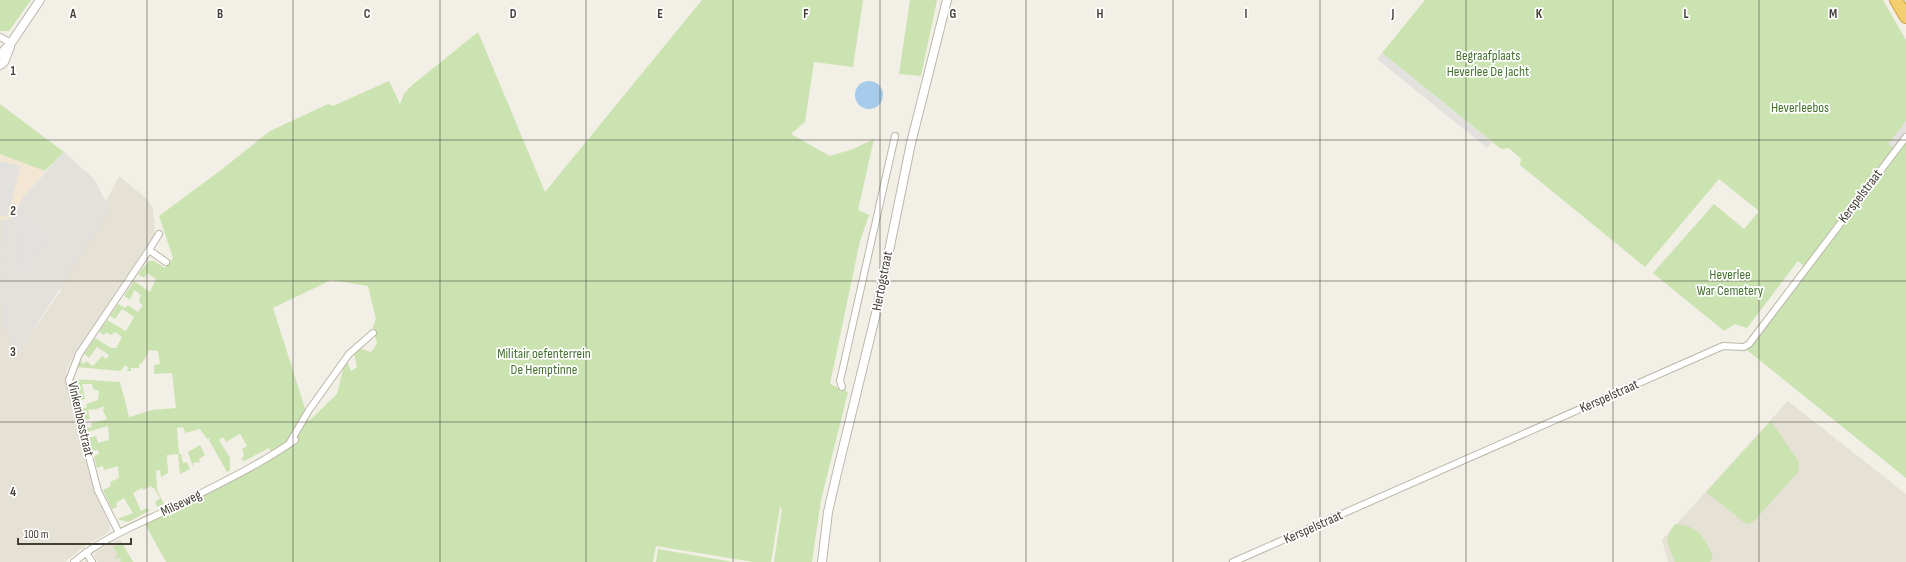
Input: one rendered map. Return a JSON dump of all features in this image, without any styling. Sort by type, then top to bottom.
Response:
[{"type":"highway","points":[[1896,0],[1906,17]]},
{"type":"street","points":[[0,55],[11,44],[40,0]]},
{"type":"street","name":"Hertogstraat","points":[[822,562],[828,512],[878,305],[911,143],[947,0]]},
{"type":"street","points":[[0,37],[11,44]]},
{"type":"street","points":[[0,65],[4,62],[11,44]]},
{"type":"street","points":[[842,387],[840,381],[895,136]]},
{"type":"street","name":"Kerspelstraat","points":[[1233,562],[1723,346],[1744,347],[1749,344],[1906,136]]},
{"type":"street","name":"Vinkenbosstraat","points":[[119,533],[98,491],[69,380],[78,354],[159,234]]},
{"type":"street","points":[[148,250],[166,262]]},
{"type":"street","points":[[289,445],[309,410],[349,354],[373,333]]},
{"type":"street","name":"Milseweg","points":[[74,562],[86,552],[119,533],[201,493],[289,445],[295,440]]},
{"type":"street","points":[[86,552],[92,562]]},
{"type":"shaded area","points":[[1382,53],[1492,142],[1487,148],[1377,59]]},
{"type":"shaded area","points":[[1906,121],[1906,137],[1896,150],[1888,144]]},
{"type":"shaded area","points":[[64,152],[94,179],[110,210],[18,354],[3,325],[0,288],[2,220],[12,218],[23,197]]},
{"type":"shaded area","points":[[0,154],[45,171],[23,197],[12,218],[2,220],[0,219]]},
{"type":"shaded area","points":[[0,161],[21,166],[7,217],[0,215]]},
{"type":"shaded area","points":[[119,176],[147,199],[153,208],[155,233],[74,354],[66,371],[66,383],[95,494],[110,526],[109,532],[86,545],[65,562],[0,562],[0,219],[2,220],[18,353],[61,290],[57,286],[82,249]]},
{"type":"shaded area","points":[[24,213],[29,217],[26,222],[49,238],[24,272],[16,267],[20,238],[18,231],[14,227]]},
{"type":"shaded area","points":[[1788,401],[1906,494],[1906,562],[1668,562],[1662,540]]},
{"type":"shaded area","points":[[120,539],[133,562],[98,562],[94,555],[96,552]]},
{"type":"green space","points":[[0,0],[31,0],[9,31],[0,31]]},
{"type":"green space","name":"Militair oefenterrein De Hemptinne","points":[[702,0],[863,0],[853,67],[814,62],[805,122],[791,134],[830,156],[853,149],[874,139],[858,210],[869,215],[860,241],[830,384],[848,392],[821,500],[812,562],[774,562],[782,508],[780,507],[771,562],[753,562],[656,546],[653,562],[166,562],[145,524],[272,453],[269,448],[244,461],[241,460],[244,455],[242,449],[247,446],[240,434],[226,442],[223,437],[219,440],[230,458],[230,470],[227,472],[209,440],[210,437],[207,439],[200,429],[185,433],[183,427],[177,428],[179,454],[181,454],[183,463],[187,462],[190,469],[180,474],[178,454],[167,455],[168,473],[161,477],[160,470],[156,471],[157,490],[164,504],[157,507],[155,502],[160,498],[154,488],[151,486],[143,490],[142,488],[133,493],[141,511],[147,508],[149,511],[128,522],[117,519],[133,513],[124,498],[116,503],[117,507],[112,509],[103,490],[111,486],[110,482],[119,478],[118,466],[104,470],[103,466],[97,468],[94,456],[99,454],[98,450],[92,451],[89,438],[96,436],[98,443],[109,440],[108,426],[87,432],[86,428],[92,427],[91,423],[107,419],[103,411],[104,406],[95,410],[88,410],[90,419],[84,420],[81,409],[87,407],[86,404],[98,400],[99,391],[93,389],[92,384],[82,384],[85,399],[79,401],[74,379],[120,382],[129,417],[152,410],[176,408],[172,373],[154,374],[154,365],[160,364],[158,351],[149,350],[144,360],[139,365],[139,368],[131,368],[131,371],[126,371],[129,368],[125,365],[121,371],[76,367],[80,361],[84,364],[86,361],[93,366],[102,356],[106,359],[109,355],[97,347],[89,358],[84,354],[95,338],[111,348],[116,348],[122,337],[115,332],[111,335],[106,332],[104,335],[99,332],[107,320],[126,331],[134,317],[122,309],[115,319],[110,316],[118,304],[125,308],[128,305],[138,312],[143,305],[140,303],[139,299],[141,295],[134,290],[130,300],[124,296],[134,281],[150,292],[156,279],[147,273],[144,278],[138,274],[149,261],[154,261],[165,268],[173,258],[159,216],[270,131],[328,104],[333,106],[389,81],[400,104],[404,94],[411,86],[478,32],[545,192]],"holes":[[[331,280],[368,286],[376,319],[373,327],[377,344],[371,352],[358,348],[354,354],[357,367],[351,371],[347,361],[344,365],[337,394],[309,421],[273,308]]]},
{"type":"green space","points":[[910,0],[937,0],[921,76],[899,74]]},
{"type":"green space","name":"Heverleebos","points":[[1425,0],[1883,0],[1906,40],[1906,478],[1747,350],[1809,270],[1798,261],[1747,328],[1735,324],[1724,331],[1653,273],[1714,204],[1744,229],[1759,211],[1719,179],[1645,267],[1520,165],[1521,159],[1509,148],[1501,149],[1382,53]]},
{"type":"green space","points":[[0,104],[64,152],[45,171],[0,154]]},
{"type":"green space","points":[[1771,421],[1799,462],[1798,472],[1754,521],[1749,524],[1745,523],[1706,492]]},
{"type":"green space","points":[[200,445],[205,455],[199,459],[200,462],[193,463],[193,467],[188,452]]},
{"type":"green space","points":[[1675,524],[1690,527],[1699,533],[1713,555],[1710,562],[1675,562],[1669,547],[1668,539],[1669,534]]},
{"type":"green space","points":[[122,543],[133,562],[120,562],[122,560],[120,557],[116,559],[115,557],[118,555],[113,547]]},
{"type":"green space","points":[[658,549],[733,562],[656,562]]},
{"type":"water","points":[[869,81],[879,85],[883,95],[879,105],[869,109],[859,105],[855,95],[859,85]]},
{"type":"park label","name":"Begraafplaats Heverlee De Jacht","points":[[1488,64]]},
{"type":"park label","name":"Heverlee War Cemetery","points":[[1730,282]]}]
